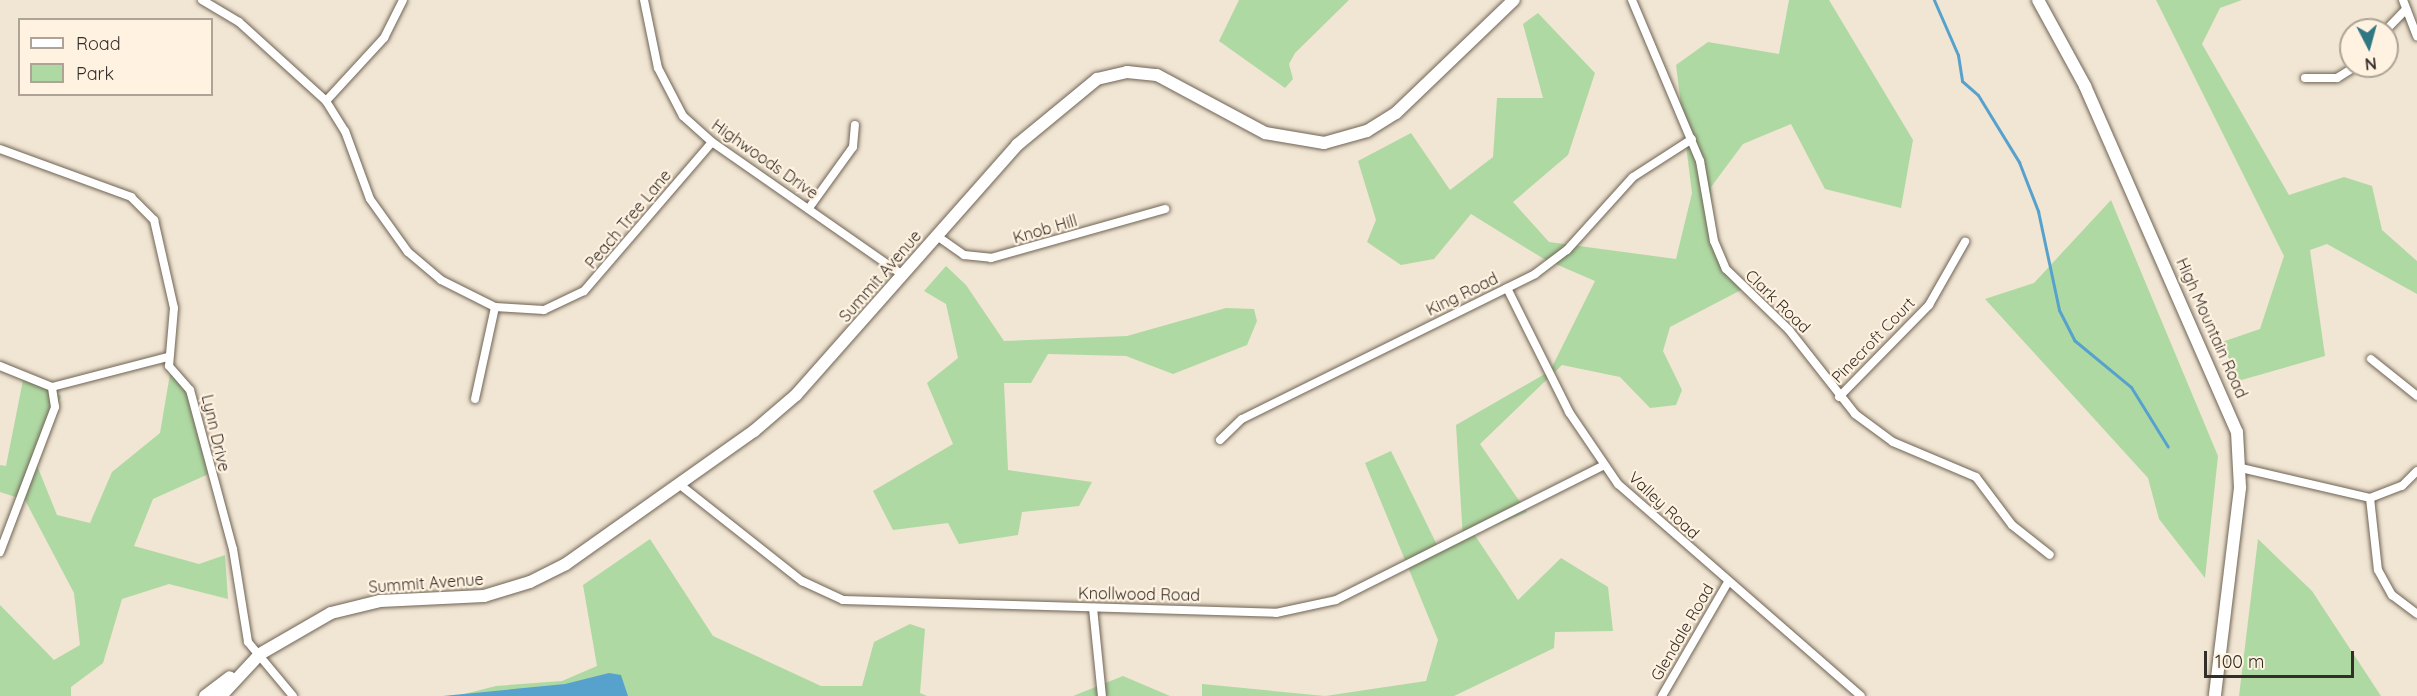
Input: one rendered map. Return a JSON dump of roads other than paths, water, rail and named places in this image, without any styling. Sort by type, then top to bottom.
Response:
[{"type":"street","name":"Peach Tree Lane","points":[[202,0],[239,22],[326,101],[345,131],[370,199],[393,236],[441,280],[495,307],[544,310],[584,291],[712,142]]},
{"type":"street","points":[[326,101],[384,38],[403,0]]},
{"type":"street","name":"Highwoods Drive","points":[[644,0],[664,85],[683,116],[712,142],[810,208],[903,275]]},
{"type":"street","name":"Summit Avenue","points":[[205,696],[294,631],[355,605],[484,596],[530,582],[566,564],[679,484],[796,395],[1017,145],[1097,79],[1127,72],[1157,75],[1265,133],[1302,143],[1332,142],[1367,131],[1396,113],[1514,0]]},
{"type":"street","name":"Clark Road","points":[[1632,0],[1656,66],[1692,139],[1714,241],[1726,269],[1796,337],[1839,397],[1893,442],[1976,477],[2012,525],[2050,555]]},
{"type":"street","name":"High Mountain Road","points":[[2038,0],[2085,86],[2231,413],[2241,468],[2215,696]]},
{"type":"street","points":[[2403,0],[2417,36]]},
{"type":"street","points":[[2397,18],[2406,9]]},
{"type":"street","points":[[2305,78],[2339,77]]},
{"type":"street","points":[[810,208],[853,147],[855,125]]},
{"type":"street","name":"King Road","points":[[1220,440],[1242,419],[1507,288],[1552,263],[1634,177],[1692,139]]},
{"type":"street","points":[[0,149],[131,197],[148,211],[158,231],[174,308],[168,357],[52,387],[0,366]]},
{"type":"street","name":"Knob Hill","points":[[937,236],[964,255],[991,258],[1165,209]]},
{"type":"street","name":"Pinecroft Court","points":[[1839,397],[1929,305],[1965,242]]},
{"type":"street","name":"Valley Road","points":[[1507,288],[1569,412],[1604,466],[1640,507],[1861,696]]},
{"type":"street","points":[[475,399],[495,307]]},
{"type":"street","name":"Lynn Drive","points":[[168,357],[173,373],[190,390],[236,561],[248,642],[293,696]]},
{"type":"street","points":[[2371,359],[2417,396]]},
{"type":"street","points":[[0,552],[55,407],[52,387]]},
{"type":"street","name":"Knollwood Road","points":[[679,484],[802,581],[843,600],[1276,613],[1317,607],[1604,466]]},
{"type":"street","points":[[2241,468],[2370,498],[2402,486],[2417,471]]},
{"type":"street","points":[[2370,498],[2378,570],[2392,595],[2417,614]]},
{"type":"street","name":"Glendale Road","points":[[1662,696],[1728,582]]},
{"type":"street","points":[[1094,608],[1102,696]]},
{"type":"street","name":"Summit Avenue","points":[[221,696],[241,669]]},
{"type":"water","points":[[609,673],[621,675],[628,696],[443,696],[565,684]]},
{"type":"waterway","points":[[1934,0],[1958,55],[1962,81],[1978,95],[2019,162],[2038,211],[2059,310],[2074,340],[2131,387],[2168,447]]}]
